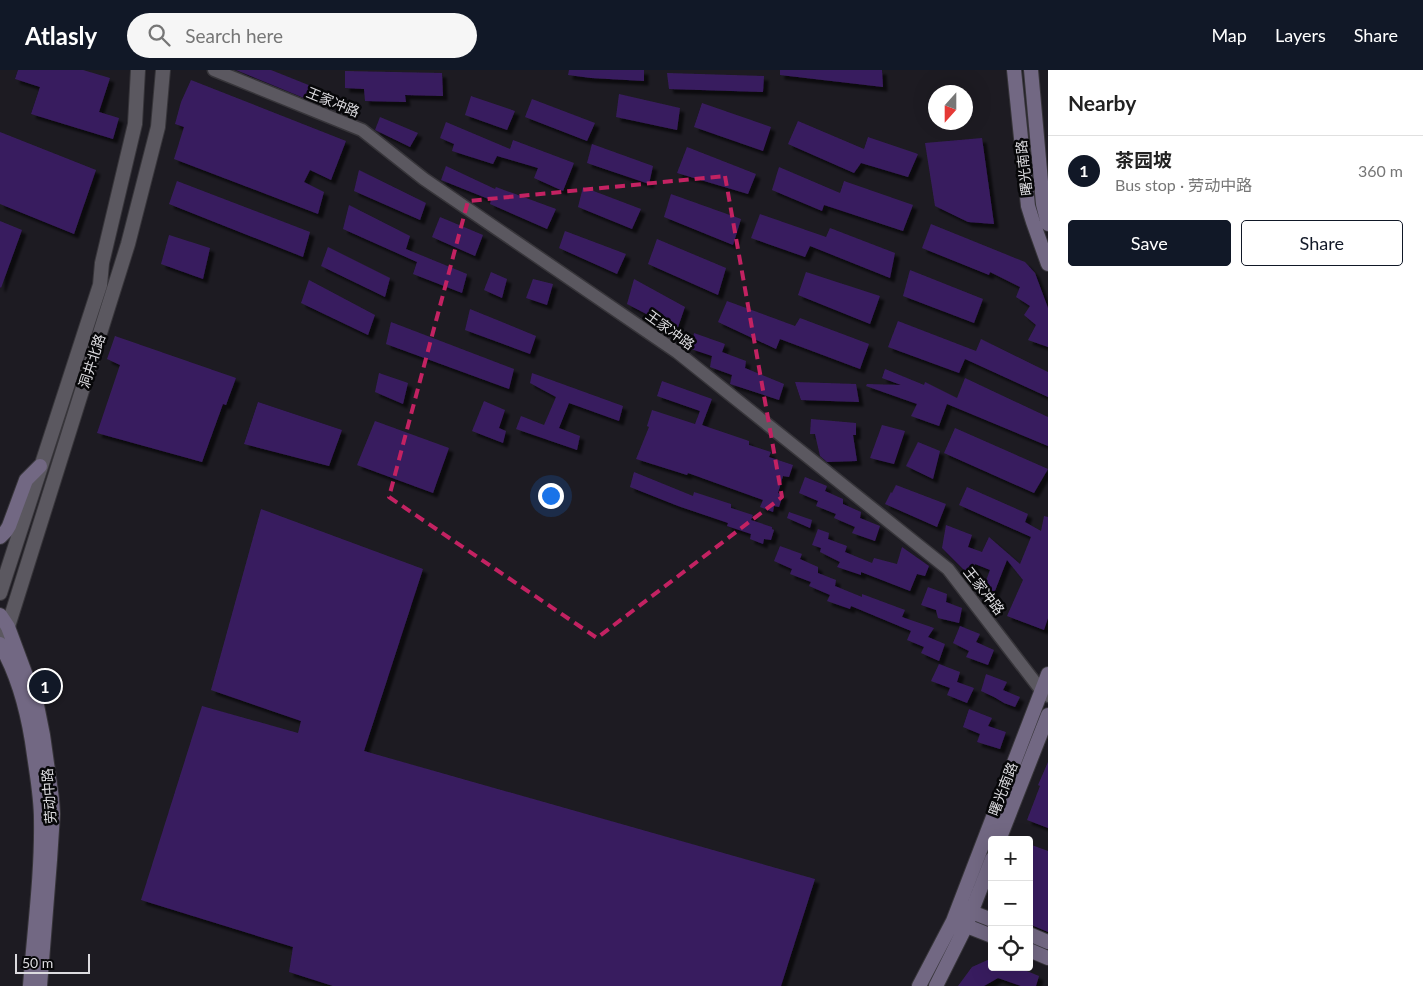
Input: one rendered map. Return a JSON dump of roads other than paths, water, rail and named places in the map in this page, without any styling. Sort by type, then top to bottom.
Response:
[{"type":"main road","name":"曙光南路","points":[[1014,70],[1028,206],[1048,264]]},
{"type":"main road","name":"曙光南路","points":[[1031,70],[1043,204],[1048,224]]},
{"type":"main road","points":[[0,537],[9,526],[26,480],[40,466]]},
{"type":"main road","name":"劳动中路","points":[[0,615],[8,627],[39,714],[52,799],[50,860],[40,986]]},
{"type":"main road","name":"劳动中路","points":[[1,645],[17,680],[26,706],[32,737],[42,819],[30,986]]},
{"type":"main road","name":"曙光南路","points":[[936,986],[1044,693],[1048,674]]},
{"type":"main road","name":"曙光南路","points":[[1001,836],[1048,715]]},
{"type":"main road","name":"曙光南路","points":[[965,910],[988,867]]},
{"type":"main road","points":[[965,910],[988,919]]},
{"type":"main road","points":[[960,924],[988,934]]},
{"type":"main road","name":"曙光南路","points":[[920,986],[960,924]]},
{"type":"main road","points":[[1033,936],[1048,942]]},
{"type":"main road","points":[[1033,952],[1048,958]]},
{"type":"street","name":"洞井北路","points":[[0,593],[100,285],[102,263],[135,124],[138,70]]},
{"type":"street","name":"洞井北路","points":[[1,645],[128,244],[158,127],[163,70]]},
{"type":"street","name":"王家冲路","points":[[214,70],[362,130],[424,179],[677,352],[948,569],[1044,693]]},
{"type":"place","name":"茶园坡","points":[[45,686]]}]
